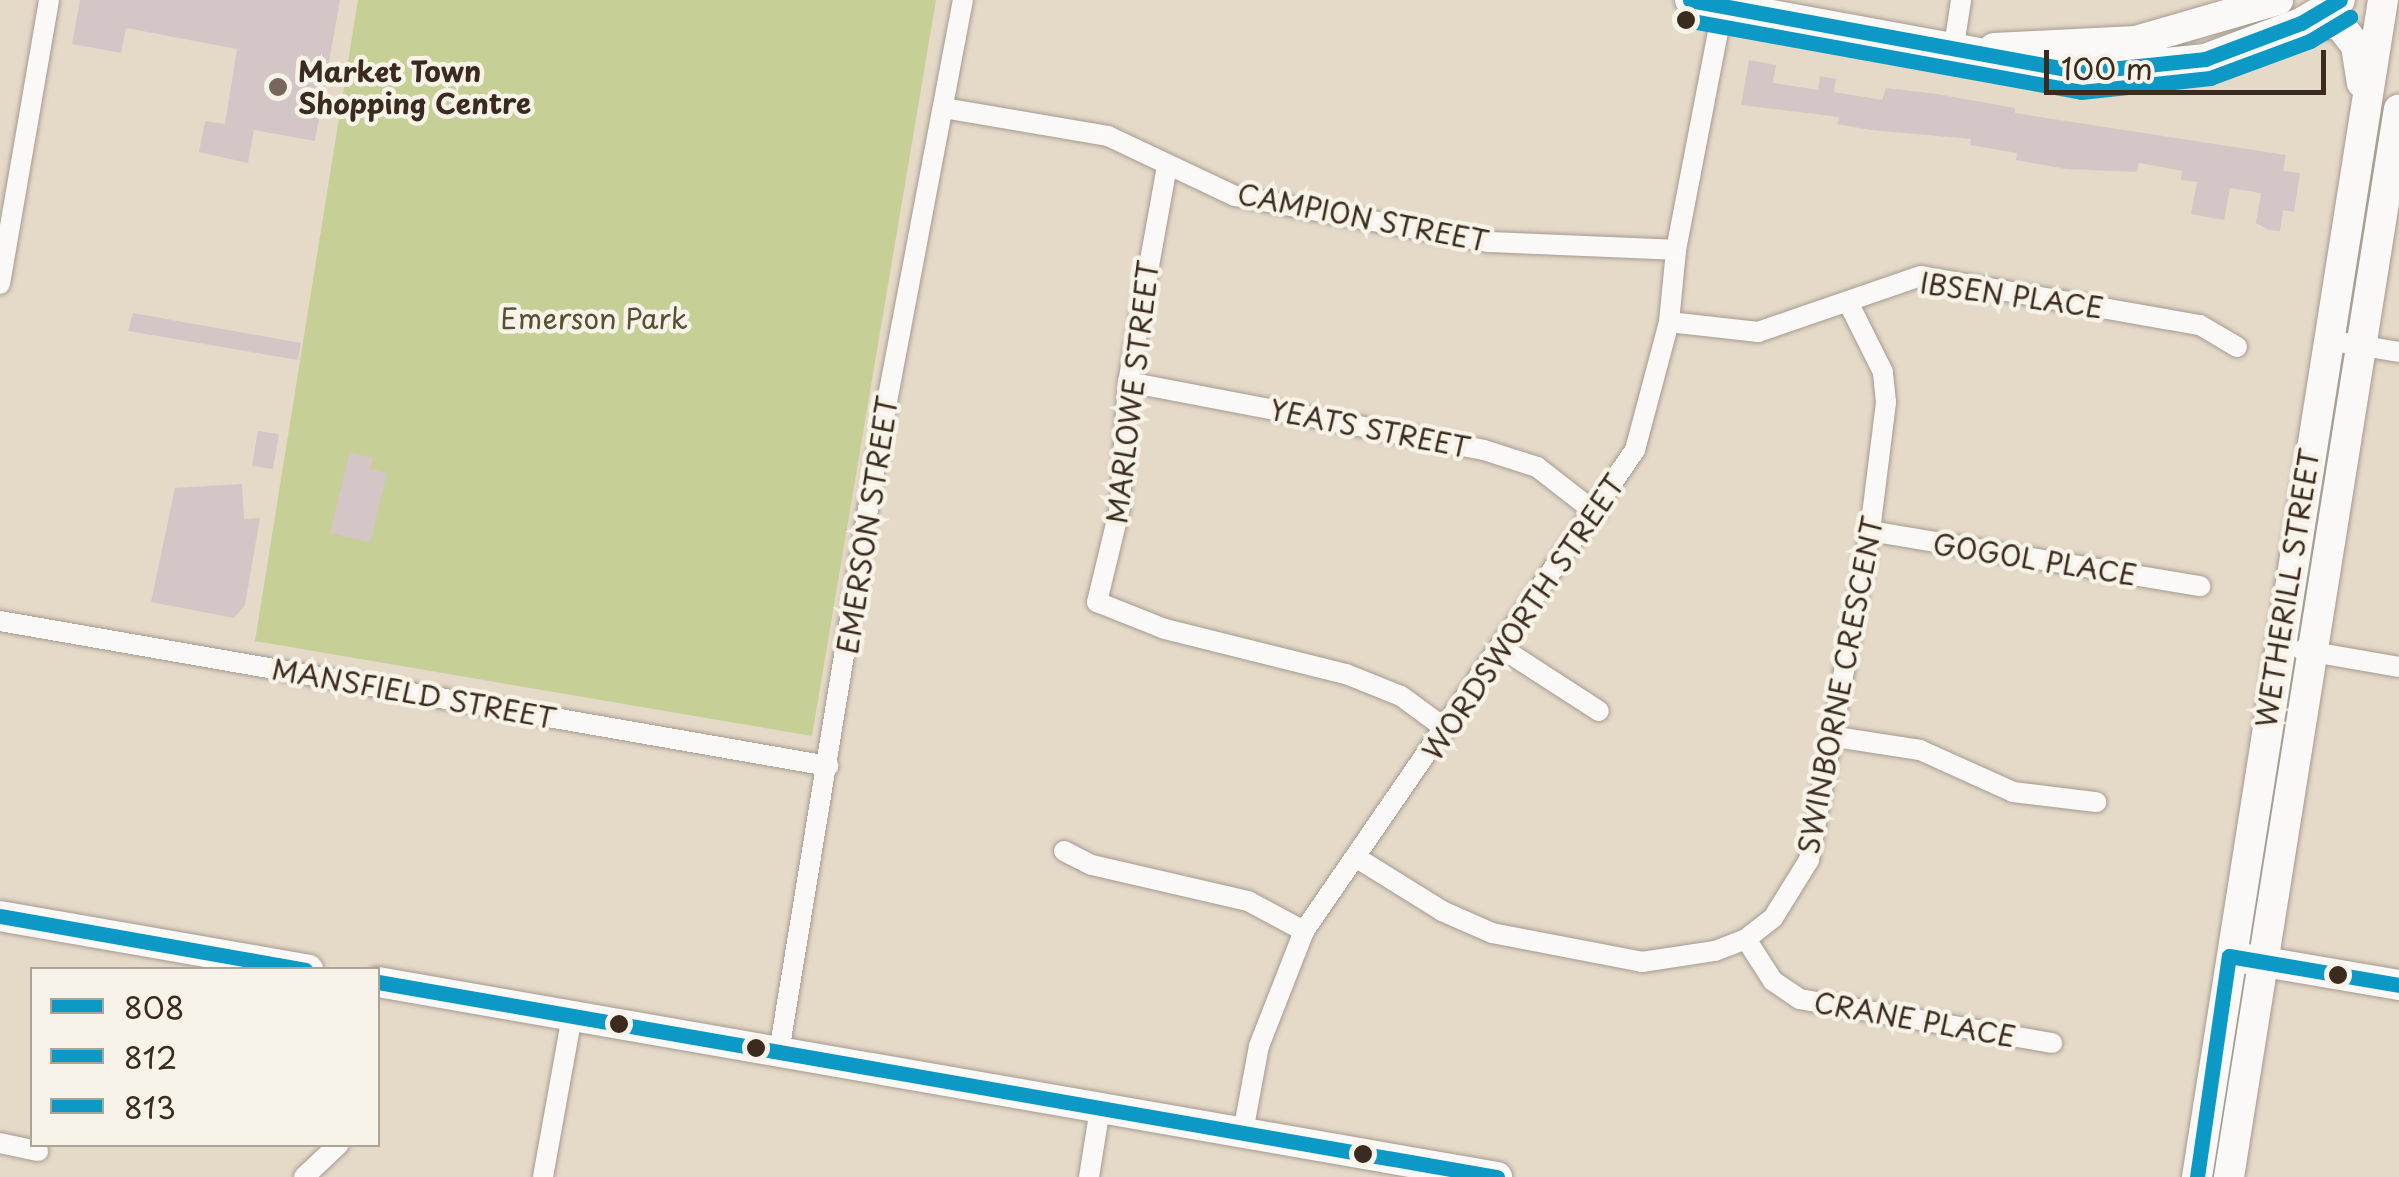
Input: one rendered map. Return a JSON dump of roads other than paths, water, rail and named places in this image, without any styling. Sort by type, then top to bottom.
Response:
[{"type":"main road","points":[[1690,0],[1965,48],[2045,69],[2140,70],[2205,59],[2301,22],[2340,0]]},
{"type":"main road","points":[[1965,48],[2136,41],[2278,0]]},
{"type":"main road","name":"WETHERILL STREET","points":[[2197,1177],[2383,0]]},
{"type":"main road","points":[[2301,22],[2329,20],[2349,35],[2361,65],[2364,116]]},
{"type":"main road","name":"WETHERILL STREET","points":[[2229,1177],[2399,110]]},
{"type":"main road","points":[[0,916],[291,967]]},
{"type":"main road","points":[[2229,956],[2399,985]]},
{"type":"main road","points":[[380,982],[1243,1132],[1356,1164],[1497,1177]]},
{"type":"street","points":[[0,284],[49,0]]},
{"type":"street","name":"EMERSON STREET","points":[[779,1052],[876,460],[963,0]]},
{"type":"street","points":[[1962,0],[1965,48]]},
{"type":"street","name":"WORDSWORTH STREET","points":[[1243,1132],[1258,1046],[1304,930],[1503,649],[1635,450],[1669,322],[1676,250],[1723,6]]},
{"type":"street","name":"CAMPION STREET","points":[[944,108],[1108,136],[1235,196],[1488,242],[1676,250]]},
{"type":"street","name":"MARLOWE STREET","points":[[1167,166],[1128,382],[1120,506],[1096,602],[1165,629],[1346,674],[1401,696],[1446,729]]},
{"type":"street","name":"IBSEN PLACE","points":[[1669,322],[1758,332],[1922,276],[2200,325],[2237,347]]},
{"type":"street","name":"SWINBORNE CRESCENT","points":[[1358,858],[1442,911],[1492,933],[1564,950],[1678,962],[1746,939],[1795,891],[1810,860],[1836,737],[1870,531],[1886,402],[1883,372],[1848,302]]},
{"type":"street","points":[[2328,340],[2399,352]]},
{"type":"street","name":"YEATS STREET","points":[[1128,382],[1484,450],[1537,466],[1596,512]]},
{"type":"street","name":"GOGOL PLACE","points":[[1870,531],[2200,586]]},
{"type":"street","name":"MANSFIELD STREET","points":[[0,621],[828,766]]},
{"type":"street","points":[[2278,646],[2399,667]]},
{"type":"street","points":[[1503,649],[1599,711]]},
{"type":"street","points":[[1836,737],[1920,750],[2013,792],[2096,802]]},
{"type":"street","points":[[1064,852],[1092,865],[1248,901],[1304,930]]},
{"type":"street","name":"CRANE PLACE","points":[[1746,939],[1774,981],[1800,999],[2052,1043]]},
{"type":"street","points":[[544,1177],[572,1016]]},
{"type":"street","points":[[1088,1177],[1100,1108]]},
{"type":"street","points":[[0,1144],[38,1151]]},
{"type":"street","points":[[304,1177],[335,1147]]},
{"type":"place","name":"Market Town Shopping Centre","points":[[278,87]]},
{"type":"park label","name":"Emerson Park","points":[[594,318]]}]
